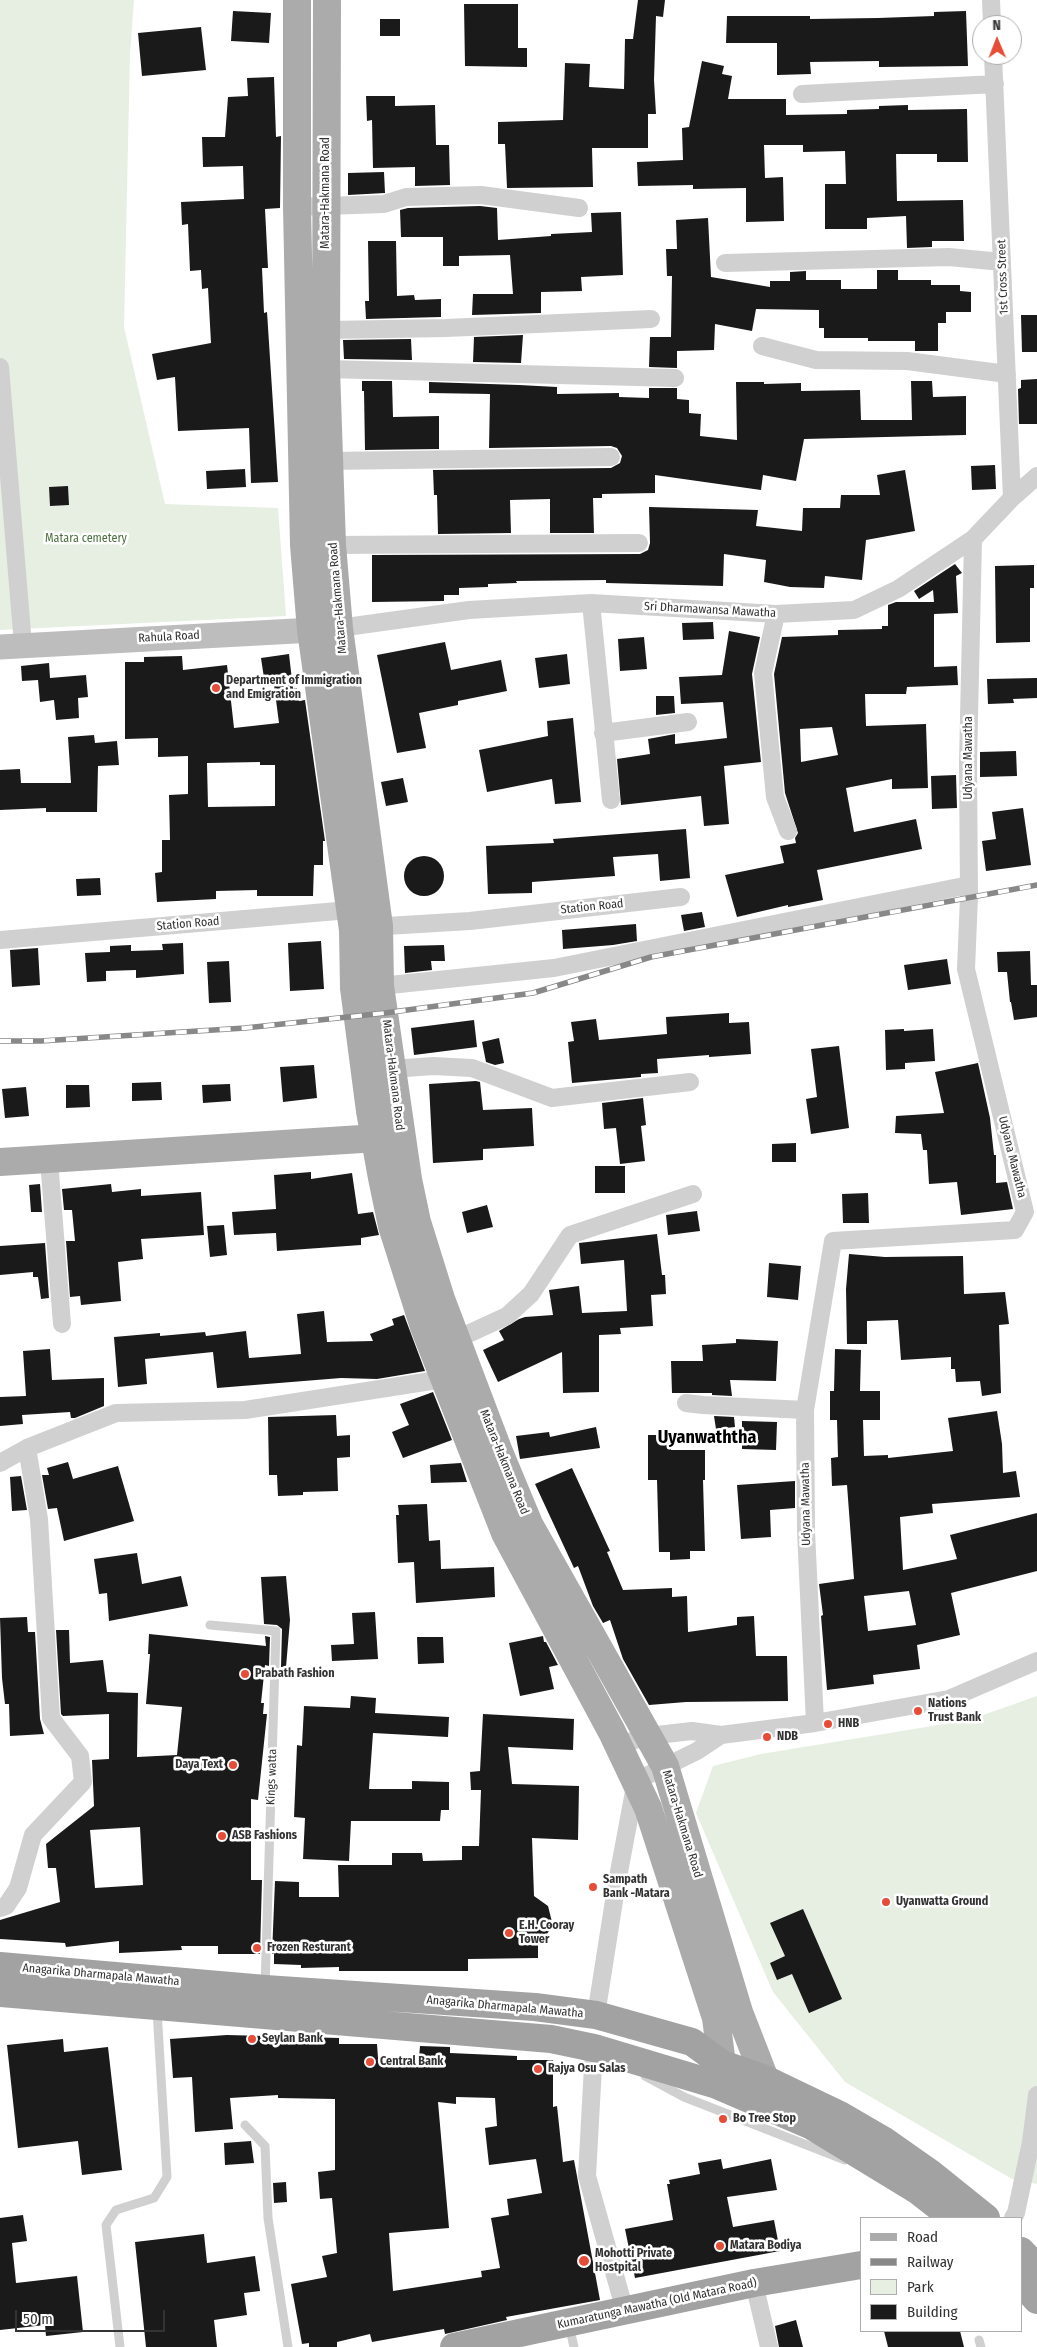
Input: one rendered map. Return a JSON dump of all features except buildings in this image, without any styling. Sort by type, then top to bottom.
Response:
[{"type":"highway","name":"Anagarika Dharmapala Mawatha","points":[[0,1966],[265,1989],[535,2007],[596,2015],[692,2042],[718,2074]]},
{"type":"highway","name":"Anagarika Dharmapala Mawatha","points":[[0,1993],[551,2040],[718,2074],[765,2092],[840,2115],[883,2140],[930,2173],[985,2217]]},
{"type":"highway","name":"Anagarika Dharmapala Mawatha","points":[[765,2092],[812,2126],[917,2190],[952,2217]]},
{"type":"highway","points":[[1022,2252],[1037,2268]]},
{"type":"highway","name":"Kumaratunga Mawatha (Old Matara Road)","points":[[469,2345],[571,2335],[625,2311],[754,2283],[860,2266]]},
{"type":"highway","points":[[1022,2283],[1037,2300]]},
{"type":"main road","name":"Matara-Hakmana Road","points":[[297,0],[297,207],[304,545],[311,630],[365,918],[380,986],[392,1069],[388,1137],[392,1226],[421,1318],[505,1533],[618,1745],[648,1808],[716,2018],[718,2074]]},
{"type":"main road","name":"Matara-Hakmana Road","points":[[327,0],[326,369],[332,545],[365,918],[354,988],[388,1137],[441,1300],[499,1452],[529,1524],[665,1766],[765,2092]]},
{"type":"main road","name":"Rahula Road","points":[[12,646],[339,628]]},
{"type":"main road","points":[[0,1162],[388,1137]]},
{"type":"street","points":[[991,0],[992,15]]},
{"type":"street","name":"1st Cross Street","points":[[993,65],[1012,498]]},
{"type":"street","points":[[802,94],[994,84]]},
{"type":"street","points":[[297,207],[326,208],[384,204],[406,196],[481,195],[579,208]]},
{"type":"street","points":[[725,263],[949,257],[1002,262]]},
{"type":"street","points":[[327,330],[446,328],[652,319]]},
{"type":"street","points":[[762,346],[816,360],[907,361],[1006,374]]},
{"type":"street","points":[[0,367],[12,646]]},
{"type":"street","points":[[326,369],[675,378]]},
{"type":"street","points":[[329,461],[611,457]]},
{"type":"street","name":"Sri Dharmawansa Mawatha","points":[[339,628],[469,610],[591,603],[776,614],[854,610],[898,589],[972,539],[1012,498],[1037,476]]},
{"type":"street","name":"Udyana Mawatha","points":[[816,1723],[806,1531],[805,1410],[833,1240],[1015,1230],[1025,1212],[966,969],[969,886],[968,763],[972,539]]},
{"type":"street","points":[[332,545],[639,543]]},
{"type":"street","points":[[591,603],[611,800]]},
{"type":"street","points":[[776,614],[763,673],[775,797],[788,830]]},
{"type":"street","points":[[603,733],[688,722]]},
{"type":"street","points":[[380,986],[554,968],[969,886]]},
{"type":"street","name":"Station Road","points":[[0,940],[365,918],[470,921],[682,897]]},
{"type":"street","points":[[392,1069],[433,1066],[472,1068],[552,1098],[690,1082]]},
{"type":"street","points":[[49,1160],[62,1324]]},
{"type":"street","points":[[457,1339],[507,1316],[531,1294],[570,1235],[693,1194]]},
{"type":"street","points":[[0,1464],[27,1448],[116,1413],[245,1410],[444,1379]]},
{"type":"street","points":[[686,1403],[805,1410]]},
{"type":"street","points":[[0,1908],[6,1906],[18,1888],[33,1836],[83,1782],[80,1756],[51,1718],[38,1518],[27,1448]]},
{"type":"street","points":[[618,1745],[648,1736],[692,1731],[721,1735],[816,1723],[949,1699],[1037,1661]]},
{"type":"street","points":[[596,2015],[616,1888],[636,1781],[697,1750],[721,1735]]},
{"type":"street","points":[[594,2048],[587,2176],[625,2311]]},
{"type":"street","points":[[1013,2217],[1016,2213],[1031,2142],[1037,2095]]},
{"type":"street","points":[[754,2283],[768,2347]]},
{"type":"lane","name":"Kings watta","points":[[210,1625],[276,1631],[265,1989]]},
{"type":"lane","points":[[120,2347],[106,2225],[116,2210],[154,2198],[167,2177],[157,2007]]},
{"type":"lane","points":[[594,2048],[684,2097],[917,2190]]},
{"type":"lane","points":[[245,2125],[265,2146],[268,2218],[288,2347]]},
{"type":"green space","name":"Matara cemetery","points":[[0,0],[134,0],[130,53],[124,327],[165,504],[278,508],[286,616],[0,630]]},
{"type":"green space","name":"Uyanwatta Ground","points":[[1037,1696],[1037,2184],[1012,2179],[845,2082],[773,1992],[696,1813],[713,1766],[761,1754],[969,1720]]},
{"type":"railway","points":[[0,1041],[41,1041],[245,1028],[385,1013],[533,993],[651,957],[1037,885]]},
{"type":"place","name":"Department of Immigration and Emigration","points":[[216,688]]},
{"type":"place","name":"Prabath Fashion","points":[[245,1674]]},
{"type":"place","name":"Nations Trust Bank","points":[[918,1711]]},
{"type":"place","name":"HNB","points":[[828,1724]]},
{"type":"place","name":"NDB","points":[[767,1737]]},
{"type":"place","name":"Daya Text","points":[[233,1765]]},
{"type":"place","name":"ASB Fashions","points":[[222,1836]]},
{"type":"place","name":"Sampath Bank -Matara","points":[[593,1887]]},
{"type":"place","name":"Uyanwatta Ground","points":[[886,1902]]},
{"type":"place","name":"E.H. Cooray Tower","points":[[509,1933]]},
{"type":"place","name":"Frozen Resturant","points":[[257,1948]]},
{"type":"place","name":"Seylan Bank","points":[[252,2039]]},
{"type":"place","name":"Central Bank","points":[[370,2062]]},
{"type":"place","name":"Rajya Osu Salas","points":[[538,2069]]},
{"type":"place","name":"Bo Tree Stop","points":[[723,2119]]},
{"type":"place","name":"Matara Bodiya","points":[[720,2246]]},
{"type":"place","name":"Mohotti Private Hostpital","points":[[584,2261]]},
{"type":"district","name":"Uyanwaththa","points":[[707,1438]]}]
